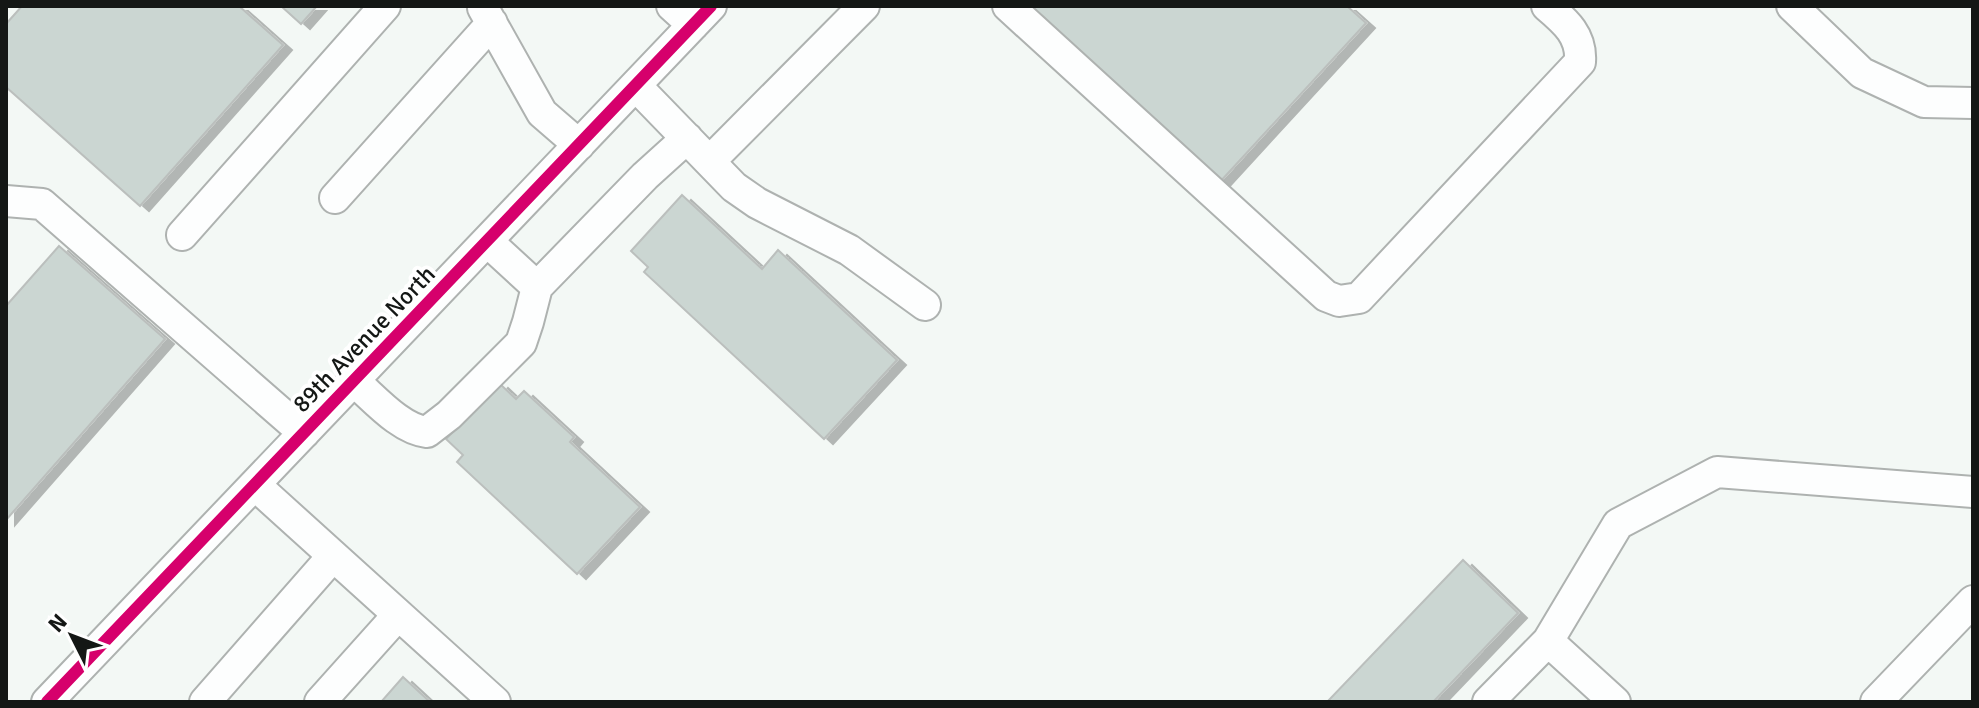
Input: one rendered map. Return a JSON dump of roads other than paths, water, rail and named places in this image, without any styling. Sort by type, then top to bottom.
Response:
[{"type":"street","points":[[182,235],[385,6]]},
{"type":"street","points":[[710,161],[864,6]]},
{"type":"street","points":[[1008,6],[1293,267],[1326,296],[1339,301],[1359,298],[1580,62],[1581,49],[1577,37],[1547,6]]},
{"type":"street","points":[[1792,6],[1862,73],[1924,102],[1973,103]]},
{"type":"street","name":"89th Avenue North","points":[[47,702],[636,86],[692,12]]},
{"type":"street","points":[[335,198],[487,15],[542,113],[579,145]]},
{"type":"street","points":[[636,86],[734,187],[757,203],[849,250],[925,305]]},
{"type":"street","points":[[354,381],[402,423],[417,431],[427,432],[449,415],[521,343],[537,287],[645,176],[687,138]]},
{"type":"street","points":[[6,201],[42,204],[304,433]]},
{"type":"street","points":[[488,242],[537,287]]},
{"type":"street","points":[[1488,702],[1548,641],[1618,524],[1717,472],[1973,492]]},
{"type":"street","points":[[255,485],[495,702]]},
{"type":"street","points":[[205,702],[333,556]]},
{"type":"street","points":[[1876,702],[1973,601]]},
{"type":"street","points":[[320,702],[398,615]]},
{"type":"street","points":[[1548,641],[1615,702]]}]
